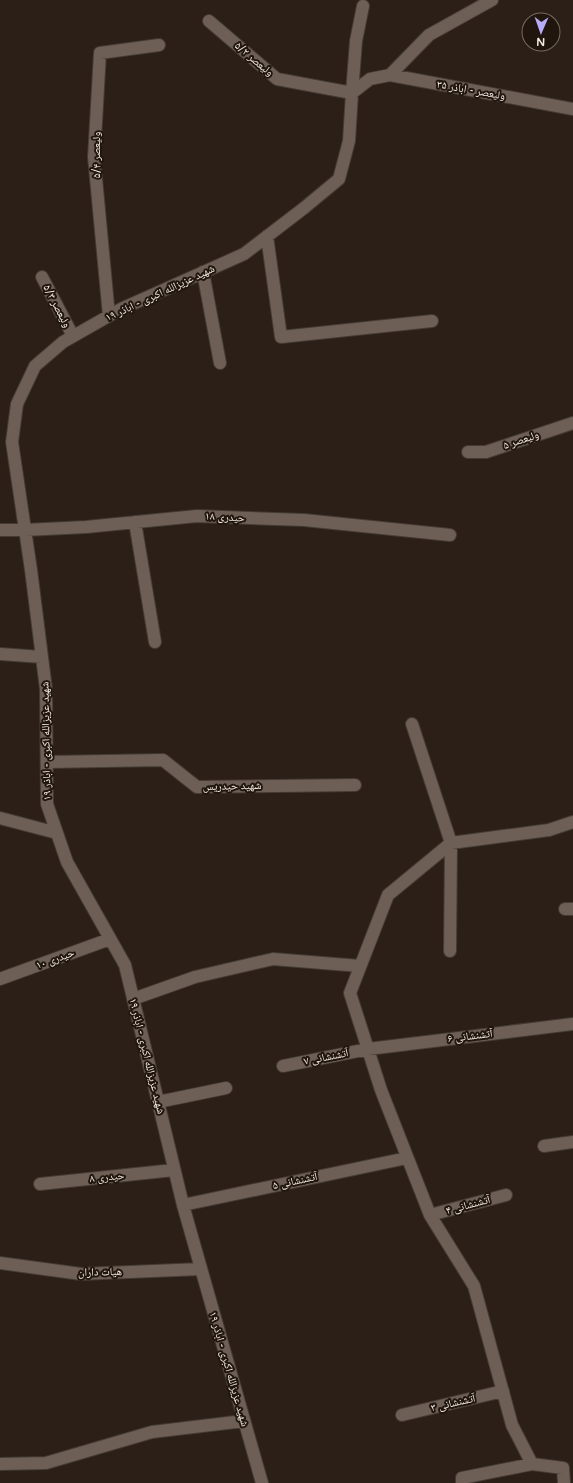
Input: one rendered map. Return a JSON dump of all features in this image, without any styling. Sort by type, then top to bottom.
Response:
[{"type":"street","points":[[390,75],[430,35],[492,0]]},
{"type":"street","name":"شهید عزیزالله اکبری - اباذر ۱۹","points":[[262,1483],[183,1205],[125,965],[67,862],[47,804],[46,689],[12,442],[17,404],[35,366],[63,342],[121,309],[244,254],[339,179],[349,140],[356,41],[363,6]]},
{"type":"street","name":"ولیعصر ۵/۲","points":[[209,21],[277,78],[352,93]]},
{"type":"street","name":"ولیعصر ۵/۴","points":[[109,316],[94,157],[100,53],[159,45]]},
{"type":"street","name":"ولیعصر - اباذر ۳۵","points":[[352,93],[370,79],[390,75],[573,108]]},
{"type":"street","points":[[267,236],[281,337],[432,321]]},
{"type":"street","points":[[203,272],[220,363]]},
{"type":"street","name":"ولیعصر ۵/۳","points":[[42,277],[73,336]]},
{"type":"street","name":"ولیعصر ۵","points":[[468,452],[486,452],[573,423]]},
{"type":"street","name":"حیدری ۱۸","points":[[0,530],[86,527],[198,516],[304,520],[450,535]]},
{"type":"street","points":[[135,522],[155,642]]},
{"type":"street","points":[[0,654],[42,657]]},
{"type":"street","points":[[412,724],[451,843],[450,951]]},
{"type":"street","name":"شهید حیدریس","points":[[47,762],[163,760],[197,787],[355,785]]},
{"type":"street","points":[[0,818],[57,833]]},
{"type":"street","points":[[532,1464],[512,1425],[474,1286],[430,1215],[381,1090],[350,993],[388,894],[451,843],[549,830],[573,822]]},
{"type":"street","name":"حیدری ۱۰","points":[[0,979],[110,939]]},
{"type":"street","points":[[133,999],[195,977],[273,959],[360,966]]},
{"type":"street","name":"آتشنشانی ۶","points":[[368,1049],[573,1024]]},
{"type":"street","name":"آتشنشانی ۷","points":[[283,1066],[368,1049]]},
{"type":"street","points":[[158,1102],[226,1088]]},
{"type":"street","points":[[544,1146],[573,1142]]},
{"type":"street","name":"آتشنشانی ۵","points":[[183,1205],[407,1158]]},
{"type":"street","name":"حیدری ۸","points":[[40,1184],[174,1170]]},
{"type":"street","name":"آتشنشانی ۴","points":[[430,1215],[506,1195]]},
{"type":"street","name":"هیات داران","points":[[0,1263],[81,1274],[201,1269]]},
{"type":"street","name":"آتشنشانی ۳","points":[[402,1415],[503,1391]]},
{"type":"street","points":[[0,1464],[46,1463],[152,1432],[244,1421]]},
{"type":"street","points":[[462,1483],[462,1478],[532,1464],[563,1468],[564,1483]]}]
